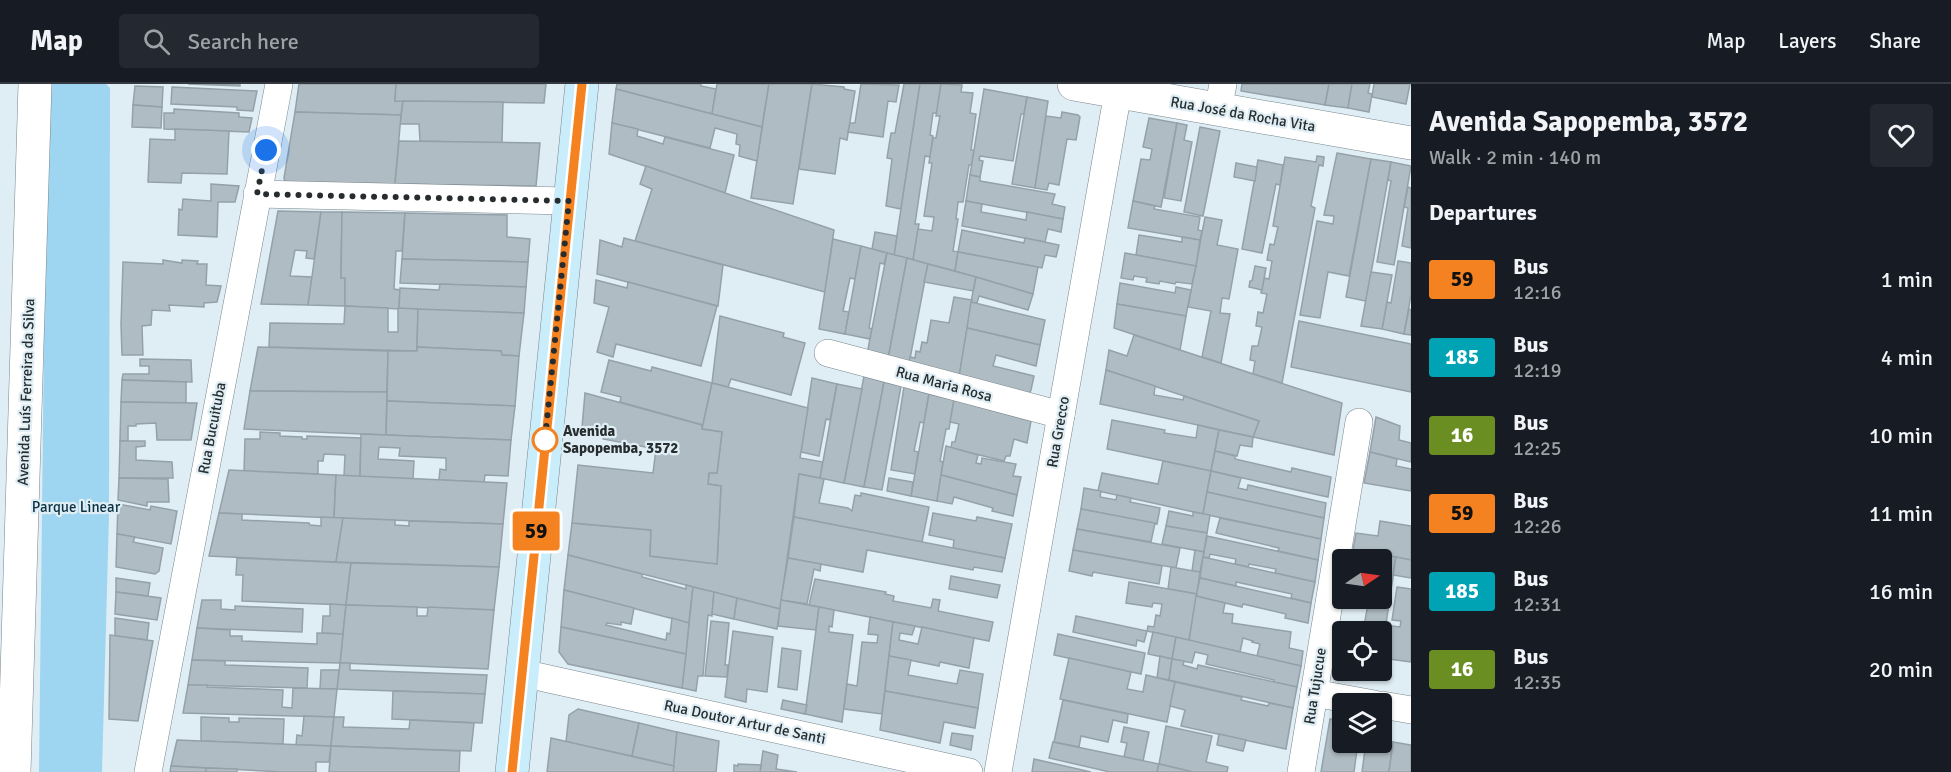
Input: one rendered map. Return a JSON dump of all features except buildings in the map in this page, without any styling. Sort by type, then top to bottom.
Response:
[{"type":"main road","points":[[512,772],[582,84]]},
{"type":"street","name":"Avenida Luís Ferreira da Silva","points":[[14,772],[35,84]]},
{"type":"street","name":"Rua Bucuituba","points":[[148,772],[279,84]]},
{"type":"street","name":"Rua José da Rocha Vita","points":[[1074,84],[1118,92],[1220,97],[1411,143]]},
{"type":"street","name":"Rua Grecco","points":[[998,772],[1118,92]]},
{"type":"street","points":[[257,194],[569,201]]},
{"type":"street","name":"Rua Maria Rosa","points":[[828,353],[1061,415]]},
{"type":"street","name":"Rua Tujucue","points":[[1301,772],[1359,422]]},
{"type":"street","name":"Rua Doutor Artur de Santi","points":[[522,673],[969,772]]},
{"type":"street","points":[[1314,693],[1332,696]]},
{"type":"street","points":[[1392,707],[1411,710]]},
{"type":"green space","name":"Parque Linear","points":[[47,84],[106,84],[110,88],[109,515],[102,772],[39,772]]},
{"type":"bus line","name":"59","points":[[512,772],[582,84]]},
{"type":"place","name":"Avenida Sapopemba, 3572","points":[[545,440]]},
{"type":"route","points":[[266,150],[257,194],[569,201],[545,440]]}]
